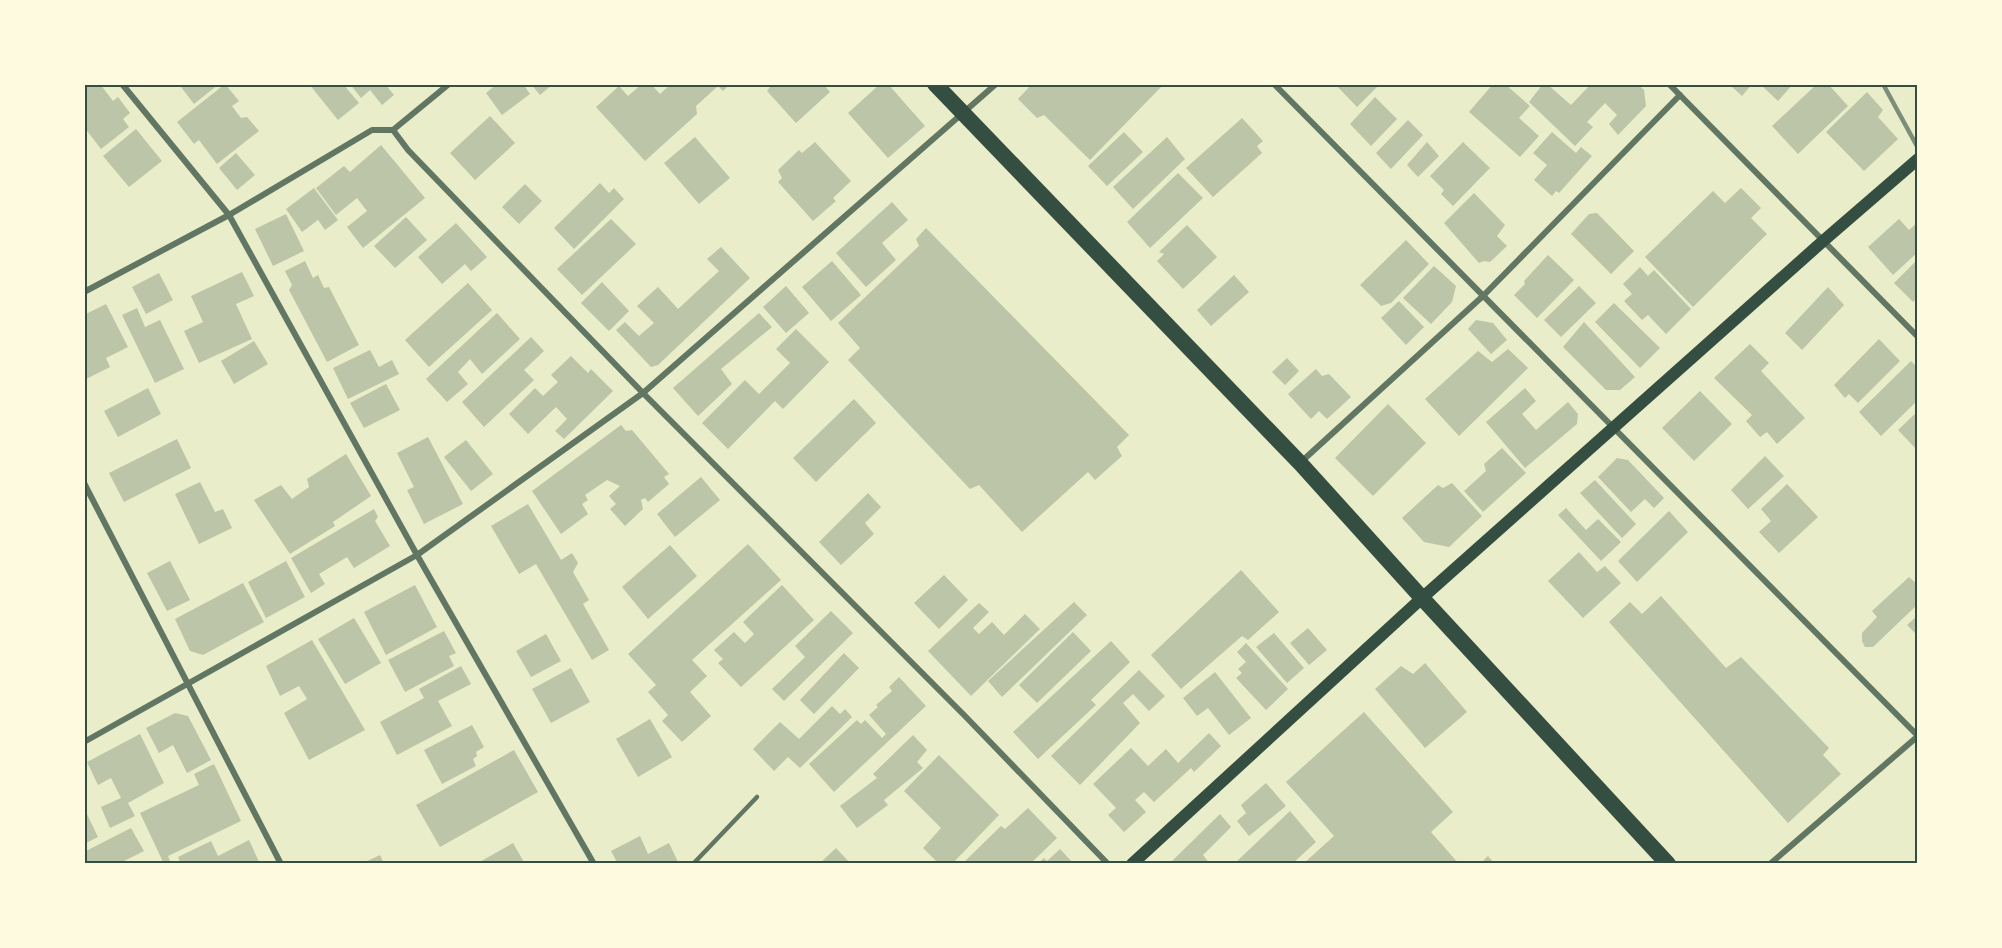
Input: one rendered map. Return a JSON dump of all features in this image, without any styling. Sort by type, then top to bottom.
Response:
[{"type":"highway","points":[[935,84],[1300,463],[1668,864]]},
{"type":"main road","points":[[1131,864],[1422,598],[1918,159]]},
{"type":"street","points":[[122,84],[229,215],[417,555],[594,864]]},
{"type":"street","points":[[84,292],[229,215],[372,130],[393,130],[449,84]]},
{"type":"street","points":[[84,742],[417,555],[643,393],[996,84]]},
{"type":"street","points":[[1274,84],[1918,736],[1770,864]]},
{"type":"street","points":[[1669,84],[1918,337]]},
{"type":"street","points":[[1300,463],[1483,296],[1680,95]]},
{"type":"street","points":[[393,130],[416,158],[643,393],[965,716],[1108,864]]},
{"type":"street","points":[[84,483],[281,864]]},
{"type":"lane","points":[[693,864],[757,797]]},
{"type":"building","points":[[84,84],[100,84],[113,101],[118,97],[130,113],[123,119],[129,127],[101,149],[84,127]]},
{"type":"building","points":[[184,84],[219,84],[194,104],[181,87]]},
{"type":"building","points":[[225,84],[239,101],[232,106],[241,118],[247,117],[259,131],[217,164],[199,140],[194,144],[177,122]]},
{"type":"building","points":[[309,84],[343,84],[359,103],[338,120]]},
{"type":"building","points":[[350,84],[385,84],[394,95],[382,105],[370,90],[361,98]]},
{"type":"building","points":[[497,84],[523,84],[530,94],[502,115],[486,93]]},
{"type":"building","points":[[531,84],[553,84],[540,95]]},
{"type":"building","points":[[642,84],[651,84],[660,94],[671,84],[730,84],[723,91],[718,86],[696,106],[697,114],[645,161],[596,107],[619,86],[628,96]]},
{"type":"building","points":[[767,84],[823,84],[830,92],[796,123],[767,91],[770,87]]},
{"type":"building","points":[[880,84],[888,84],[925,126],[888,158],[848,113]]},
{"type":"building","points":[[1032,84],[1164,84],[1090,160],[1044,115],[1037,118],[1018,99]]},
{"type":"building","points":[[1335,84],[1380,84],[1357,107]]},
{"type":"building","points":[[1493,84],[1505,84],[1530,106],[1519,118],[1539,136],[1520,157],[1469,112]]},
{"type":"building","points":[[1543,84],[1547,84],[1571,105],[1591,84],[1637,84],[1644,90],[1646,106],[1618,135],[1609,124],[1617,115],[1605,103],[1587,122],[1593,127],[1575,146],[1529,102]]},
{"type":"building","points":[[1729,84],[1752,84],[1742,96]]},
{"type":"building","points":[[1760,84],[1793,84],[1778,101]]},
{"type":"building","points":[[1817,84],[1828,84],[1848,106],[1798,154],[1772,126]]},
{"type":"building","points":[[1867,92],[1883,110],[1878,117],[1898,139],[1864,171],[1826,132]]},
{"type":"building","points":[[1375,97],[1397,119],[1371,146],[1350,124]]},
{"type":"building","points":[[490,116],[515,143],[475,180],[450,153]]},
{"type":"building","points":[[1242,118],[1263,141],[1257,146],[1262,153],[1213,197],[1186,168]]},
{"type":"building","points":[[1408,120],[1423,135],[1391,169],[1376,153]]},
{"type":"building","points":[[136,129],[162,161],[129,187],[103,156]]},
{"type":"building","points":[[1124,132],[1143,152],[1107,186],[1088,166]]},
{"type":"building","points":[[1552,132],[1576,153],[1581,147],[1592,156],[1559,193],[1556,191],[1552,196],[1534,180],[1547,165],[1533,153]]},
{"type":"building","points":[[695,137],[730,178],[699,204],[664,163]]},
{"type":"building","points":[[1167,137],[1185,159],[1133,209],[1113,187]]},
{"type":"building","points":[[815,142],[851,181],[833,198],[836,201],[813,221],[778,182],[782,178],[778,170],[799,150],[802,153]]},
{"type":"building","points":[[1427,142],[1439,156],[1418,177],[1407,165]]},
{"type":"building","points":[[1463,142],[1490,168],[1453,206],[1441,194],[1444,190],[1430,176]]},
{"type":"building","points":[[381,145],[425,198],[363,248],[347,227],[367,211],[357,198],[336,215],[316,188],[344,166],[350,172]]},
{"type":"building","points":[[236,153],[255,175],[237,190],[219,168]]},
{"type":"building","points":[[1178,173],[1203,198],[1150,248],[1127,222]]},
{"type":"building","points":[[600,183],[609,193],[614,188],[624,199],[574,249],[554,228]]},
{"type":"building","points":[[525,184],[542,201],[519,224],[502,207]]},
{"type":"building","points":[[314,188],[338,220],[325,230],[318,220],[302,232],[286,209]]},
{"type":"building","points":[[1741,188],[1761,208],[1751,218],[1767,234],[1693,307],[1645,257],[1713,191],[1725,203]]},
{"type":"building","points":[[1474,193],[1505,225],[1497,236],[1507,246],[1490,262],[1479,263],[1444,223]]},
{"type":"building","points":[[892,202],[908,220],[882,243],[896,260],[866,287],[836,253]]},
{"type":"building","points":[[1597,213],[1634,251],[1611,274],[1571,234],[1589,214]]},
{"type":"building","points":[[286,214],[304,251],[273,266],[255,229]]},
{"type":"building","points":[[406,217],[427,240],[395,268],[374,246]]},
{"type":"building","points":[[611,219],[636,244],[582,295],[557,269]]},
{"type":"building","points":[[1899,219],[1909,230],[1918,222],[1918,252],[1893,275],[1868,247]]},
{"type":"building","points":[[456,223],[487,257],[471,271],[465,264],[442,284],[418,257]]},
{"type":"building","points":[[1187,225],[1217,257],[1183,289],[1157,261],[1164,254],[1159,252]]},
{"type":"building","points":[[926,228],[1129,435],[1117,447],[1122,456],[1095,480],[1088,472],[1022,532],[979,485],[970,489],[848,360],[860,348],[838,323],[919,246],[916,239]]},
{"type":"building","points":[[1406,240],[1429,264],[1391,303],[1381,306],[1360,285]]},
{"type":"building","points":[[721,247],[750,278],[658,365],[651,367],[616,330],[625,322],[639,336],[654,323],[637,306],[658,287],[678,309],[719,271],[707,259]]},
{"type":"building","points":[[1548,255],[1574,280],[1537,318],[1514,295]]},
{"type":"building","points":[[1918,259],[1918,297],[1913,302],[1894,283]]},
{"type":"building","points":[[305,261],[313,278],[318,275],[324,288],[329,287],[359,345],[327,362],[289,290],[292,285],[285,271]]},
{"type":"building","points":[[832,261],[861,295],[831,321],[802,287]]},
{"type":"building","points":[[1434,266],[1456,286],[1452,302],[1431,324],[1403,298]]},
{"type":"building","points":[[1640,267],[1648,276],[1654,270],[1691,309],[1666,334],[1648,315],[1642,320],[1624,301],[1632,294],[1623,284]]},
{"type":"building","points":[[242,272],[254,296],[236,304],[252,339],[199,363],[184,331],[203,322],[191,296]]},
{"type":"building","points":[[159,273],[173,300],[146,314],[132,287]]},
{"type":"building","points":[[1234,275],[1249,292],[1211,326],[1197,310]]},
{"type":"building","points":[[602,282],[629,311],[609,331],[581,303]]},
{"type":"building","points":[[468,283],[492,310],[429,367],[405,340]]},
{"type":"building","points":[[786,286],[809,313],[786,333],[763,307]]},
{"type":"building","points":[[1579,286],[1596,303],[1561,337],[1544,320]]},
{"type":"building","points":[[1828,287],[1844,305],[1802,350],[1785,333]]},
{"type":"building","points":[[1399,301],[1424,327],[1406,345],[1381,318]]},
{"type":"building","points":[[1614,303],[1660,348],[1640,368],[1595,322]]},
{"type":"building","points":[[106,304],[128,347],[106,358],[110,367],[84,380],[84,315]]},
{"type":"building","points":[[137,308],[145,327],[160,320],[184,369],[155,383],[122,315]]},
{"type":"building","points":[[497,313],[520,339],[482,374],[470,359],[458,372],[468,384],[447,402],[426,379]]},
{"type":"building","points":[[759,313],[772,327],[721,369],[732,384],[698,416],[673,388]]},
{"type":"building","points":[[1476,320],[1493,323],[1507,340],[1491,354],[1468,329]]},
{"type":"building","points":[[1584,322],[1635,377],[1620,390],[1606,390],[1563,347]]},
{"type":"building","points":[[796,329],[829,362],[783,409],[775,401],[728,449],[702,423],[745,380],[759,394],[790,363],[776,349]]},
{"type":"building","points":[[531,337],[544,351],[524,370],[534,380],[484,427],[462,402]]},
{"type":"building","points":[[1879,339],[1900,361],[1858,403],[1849,394],[1845,398],[1834,385]]},
{"type":"building","points":[[254,341],[268,364],[234,384],[221,361]]},
{"type":"building","points":[[1750,344],[1769,363],[1761,371],[1805,418],[1777,444],[1767,432],[1760,437],[1746,421],[1752,415],[1714,378]]},
{"type":"building","points":[[1508,349],[1528,368],[1459,436],[1425,399],[1478,351],[1492,362]]},
{"type":"building","points":[[370,350],[379,367],[392,360],[399,374],[348,399],[333,368]]},
{"type":"building","points":[[571,356],[588,373],[591,369],[613,391],[564,439],[555,431],[567,419],[556,407],[528,434],[509,414],[535,388],[543,396],[558,382],[551,375]]},
{"type":"building","points":[[1287,358],[1299,371],[1285,385],[1272,372]]},
{"type":"building","points":[[1911,361],[1918,368],[1918,400],[1881,436],[1859,412]]},
{"type":"building","points":[[1316,369],[1322,376],[1329,374],[1351,397],[1327,419],[1319,411],[1311,419],[1288,394]]},
{"type":"building","points":[[386,384],[400,410],[364,428],[350,403]]},
{"type":"building","points":[[148,388],[161,414],[118,437],[104,411]]},
{"type":"building","points":[[1525,388],[1536,401],[1522,414],[1536,430],[1568,402],[1578,414],[1577,424],[1525,468],[1486,422]]},
{"type":"building","points":[[1700,391],[1732,424],[1694,461],[1662,428]]},
{"type":"building","points":[[854,399],[876,423],[816,482],[793,458]]},
{"type":"building","points":[[1388,404],[1426,443],[1373,496],[1335,458]]},
{"type":"building","points":[[1918,411],[1918,451],[1898,430]]},
{"type":"building","points":[[621,425],[626,431],[632,430],[669,474],[664,477],[669,484],[648,502],[645,498],[641,500],[643,509],[625,526],[610,509],[616,504],[609,496],[620,486],[607,480],[585,495],[588,500],[582,504],[588,514],[561,534],[532,491]]},
{"type":"building","points":[[428,437],[463,504],[424,524],[407,490],[414,487],[397,453]]},
{"type":"building","points":[[177,439],[191,468],[124,502],[109,473]]},
{"type":"building","points":[[466,440],[493,474],[471,491],[444,457]]},
{"type":"building","points":[[1502,448],[1526,473],[1483,512],[1464,491],[1486,471],[1484,464]]},
{"type":"building","points":[[346,454],[371,496],[333,522],[335,526],[290,554],[254,500],[281,485],[292,499],[309,487],[307,479]]},
{"type":"building","points":[[1765,456],[1784,476],[1748,509],[1731,490]]},
{"type":"building","points":[[1617,458],[1628,460],[1664,498],[1654,508],[1645,499],[1631,512],[1598,477]]},
{"type":"building","points":[[701,477],[720,500],[675,537],[657,514]]},
{"type":"building","points":[[1595,480],[1636,524],[1622,538],[1580,493]]},
{"type":"building","points":[[200,482],[215,512],[223,509],[232,528],[199,544],[175,494]]},
{"type":"building","points":[[1452,483],[1482,516],[1449,547],[1424,542],[1402,518],[1438,485],[1443,488]]},
{"type":"building","points":[[1787,484],[1818,517],[1779,553],[1759,532],[1771,521],[1761,509]]},
{"type":"building","points":[[868,493],[881,507],[865,523],[874,534],[841,565],[819,542]]},
{"type":"building","points":[[528,504],[561,560],[572,553],[578,563],[573,572],[589,600],[583,604],[609,650],[592,660],[536,564],[519,574],[491,526]]},
{"type":"building","points":[[1566,508],[1586,530],[1598,519],[1621,542],[1601,561],[1558,515]]},
{"type":"building","points":[[374,509],[378,517],[375,521],[390,546],[354,568],[347,557],[319,574],[325,584],[311,593],[291,558]]},
{"type":"building","points":[[1669,511],[1688,532],[1637,582],[1618,561]]},
{"type":"building","points":[[748,544],[781,580],[692,660],[707,676],[690,692],[711,716],[682,742],[662,721],[668,715],[648,692],[656,685],[628,654]]},
{"type":"building","points":[[670,545],[697,576],[648,619],[622,587]]},
{"type":"building","points":[[1579,552],[1597,572],[1605,566],[1621,583],[1583,618],[1548,581]]},
{"type":"building","points":[[170,561],[190,600],[167,611],[147,573]]},
{"type":"building","points":[[286,561],[305,597],[266,618],[248,582]]},
{"type":"building","points":[[1241,570],[1279,612],[1248,640],[1242,636],[1181,689],[1151,655]]},
{"type":"building","points":[[944,575],[968,600],[939,629],[914,603]]},
{"type":"building","points":[[1909,577],[1918,585],[1918,604],[1873,647],[1865,647],[1862,633],[1877,617],[1872,611]]},
{"type":"building","points":[[243,583],[264,622],[203,655],[190,651],[175,619]]},
{"type":"building","points":[[415,585],[437,627],[386,655],[364,612]]},
{"type":"building","points":[[782,585],[814,620],[741,687],[718,663],[723,659],[714,650],[734,632],[745,643],[754,634],[743,622]]},
{"type":"building","points":[[1661,596],[1726,668],[1741,657],[1829,748],[1823,755],[1841,774],[1788,823],[1609,622],[1630,602],[1642,614]]},
{"type":"building","points":[[1074,602],[1087,615],[1002,697],[988,681]]},
{"type":"building","points":[[979,603],[989,612],[973,628],[979,634],[992,622],[1004,635],[1025,614],[1040,629],[971,696],[928,651]]},
{"type":"building","points":[[831,611],[853,633],[784,701],[772,689],[805,657],[795,646]]},
{"type":"building","points":[[1918,615],[1918,636],[1907,625]]},
{"type":"building","points":[[354,618],[381,663],[345,684],[318,639]]},
{"type":"building","points":[[1308,628],[1327,650],[1309,665],[1290,643]]},
{"type":"building","points":[[444,631],[456,653],[449,656],[454,666],[405,692],[388,660]]},
{"type":"building","points":[[1073,632],[1091,651],[1037,703],[1019,685]]},
{"type":"building","points":[[1274,633],[1304,668],[1287,683],[1256,647]]},
{"type":"building","points":[[546,634],[561,661],[531,677],[516,651]]},
{"type":"building","points":[[312,640],[365,730],[309,760],[284,713],[307,699],[299,686],[280,696],[266,666]]},
{"type":"building","points":[[1111,641],[1130,662],[1091,700],[1096,705],[1038,759],[1013,732]]},
{"type":"building","points":[[1246,643],[1288,689],[1266,710],[1236,678],[1242,673],[1238,669],[1246,662],[1237,652]]},
{"type":"building","points":[[844,653],[859,668],[814,714],[800,700]]},
{"type":"building","points":[[1425,663],[1467,712],[1425,748],[1375,689],[1401,666],[1413,674]]},
{"type":"building","points":[[461,666],[471,684],[438,701],[452,726],[397,755],[380,722],[424,698],[419,689]]},
{"type":"building","points":[[571,668],[590,702],[551,723],[532,689]]},
{"type":"building","points":[[1139,670],[1165,696],[1149,711],[1133,694],[1123,703],[1140,723],[1080,785],[1051,756]]},
{"type":"building","points":[[1215,672],[1251,718],[1229,735],[1208,708],[1197,716],[1183,698]]},
{"type":"building","points":[[899,677],[926,706],[834,792],[809,764],[857,720],[861,724],[865,720],[882,738],[886,734],[869,715],[878,707],[876,705],[892,691],[889,687]]},
{"type":"building","points":[[832,706],[840,714],[845,709],[852,717],[800,768],[788,757],[774,771],[753,749],[780,722],[799,739]]},
{"type":"building","points":[[1364,712],[1453,812],[1431,832],[1459,864],[1303,864],[1334,836],[1286,782]]},
{"type":"building","points":[[175,713],[188,716],[211,760],[187,773],[173,745],[159,753],[146,728]]},
{"type":"building","points":[[650,719],[672,757],[638,777],[616,739]]},
{"type":"building","points":[[472,725],[484,747],[476,752],[477,756],[473,759],[476,766],[442,784],[424,750]]},
{"type":"building","points":[[1209,733],[1221,746],[1194,772],[1191,768],[1154,802],[1144,792],[1135,800],[1146,812],[1124,832],[1108,815],[1116,808],[1093,784],[1131,748],[1148,766],[1166,749],[1178,763]]},
{"type":"building","points":[[140,734],[164,783],[128,803],[135,816],[110,828],[101,807],[121,798],[111,778],[98,785],[87,762]]},
{"type":"building","points":[[913,735],[927,750],[917,762],[923,768],[884,800],[888,805],[857,828],[840,806],[877,778],[873,774]]},
{"type":"building","points":[[514,750],[538,792],[440,847],[416,805]]},
{"type":"building","points":[[939,755],[999,815],[952,864],[939,864],[923,848],[941,828],[904,791]]},
{"type":"building","points":[[214,764],[241,821],[168,856],[171,864],[164,864],[140,813],[199,785],[194,774]]},
{"type":"building","points":[[1266,783],[1286,806],[1249,836],[1237,821],[1246,813],[1241,805]]},
{"type":"building","points":[[84,808],[98,837],[84,844]]},
{"type":"building","points":[[1028,808],[1057,838],[1030,864],[962,864],[1001,826],[1005,829]]},
{"type":"building","points":[[1290,811],[1316,842],[1292,864],[1238,864],[1236,862]]},
{"type":"building","points":[[1220,814],[1231,827],[1203,855],[1210,864],[1169,864]]},
{"type":"building","points":[[131,828],[144,851],[118,864],[84,864],[84,852]]},
{"type":"building","points":[[640,836],[648,854],[669,843],[678,862],[674,864],[618,864],[611,851]]},
{"type":"building","points":[[249,840],[260,864],[181,864],[178,857],[211,841],[218,856]]},
{"type":"building","points":[[513,843],[525,864],[476,864]]},
{"type":"building","points":[[836,848],[851,864],[819,864]]},
{"type":"building","points":[[1060,849],[1074,864],[1037,864],[1044,858],[1047,861]]},
{"type":"building","points":[[380,855],[384,864],[361,864]]},
{"type":"building","points":[[1488,856],[1495,864],[1480,864]]},
{"type":"railway","points":[[1883,84],[1918,148]]}]
